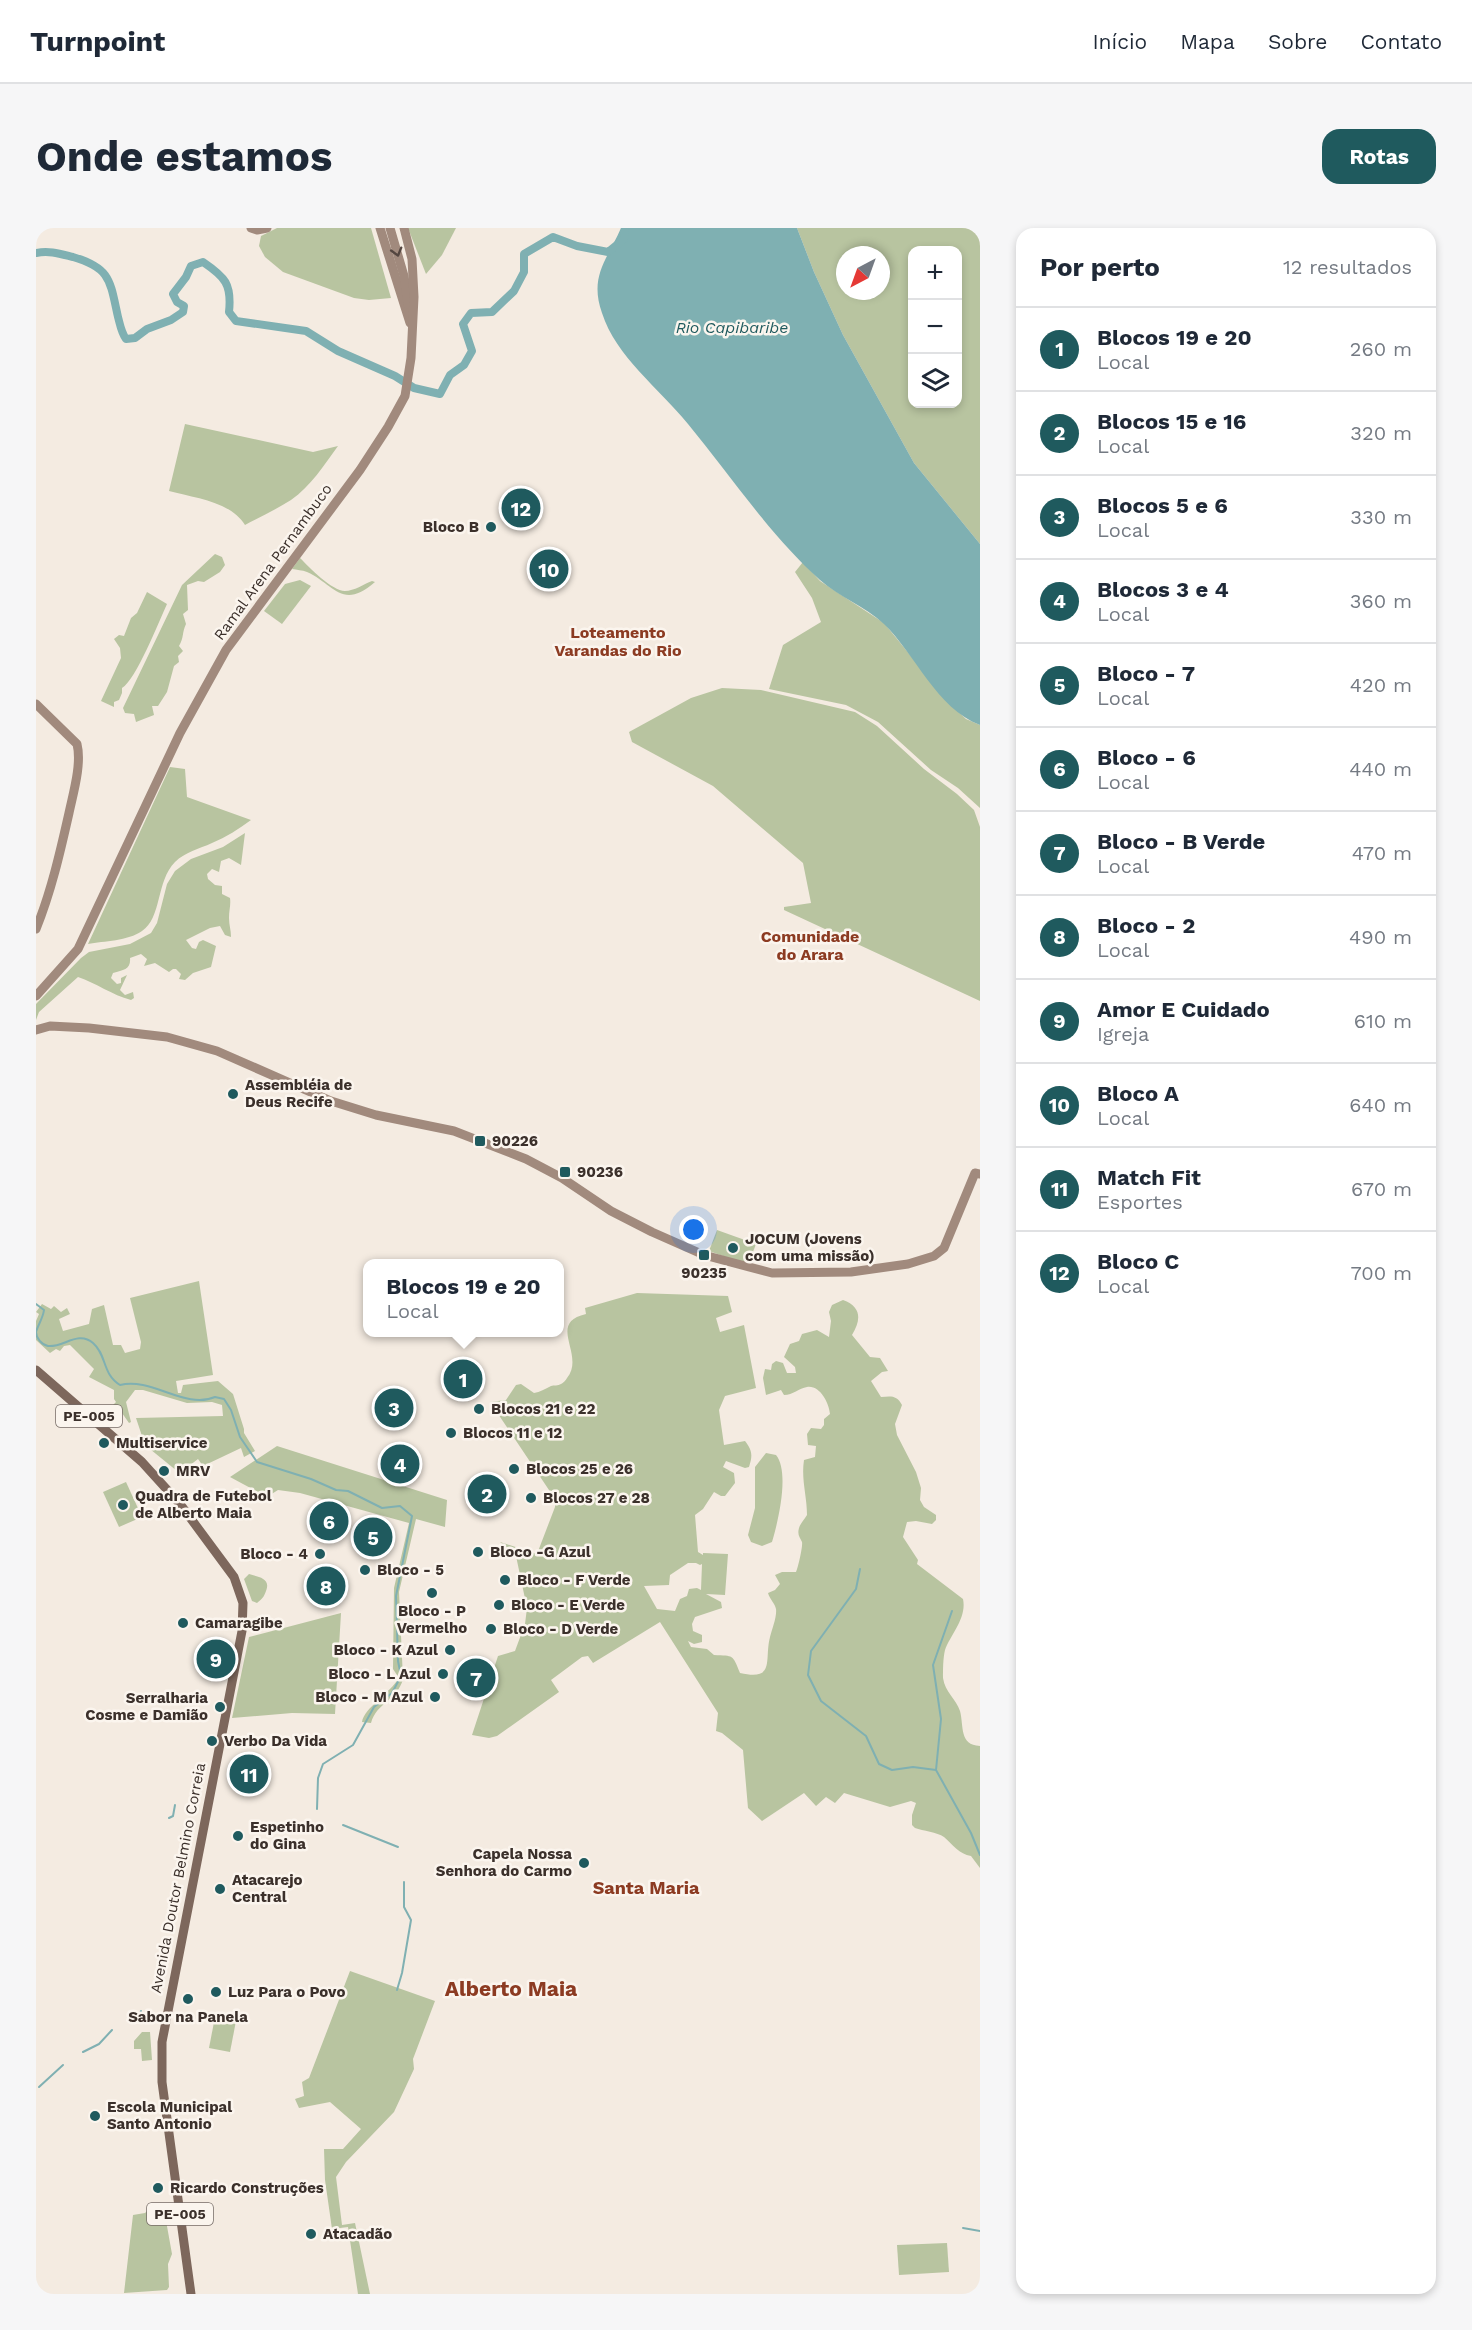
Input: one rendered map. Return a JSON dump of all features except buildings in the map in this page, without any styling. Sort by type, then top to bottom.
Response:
[{"type":"main road","name":"Avenida Doutor Belmino Correia","points":[[36,1370],[142,1462],[180,1503],[234,1577],[243,1603],[242,1631],[162,2042],[162,2082],[191,2294]]},
{"type":"street","points":[[251,228],[257,230],[267,228]]},
{"type":"street","points":[[380,228],[399,277]]},
{"type":"street","points":[[390,228],[412,330]]},
{"type":"street","name":"Ramal Arena Pernambuco","points":[[36,996],[78,949],[180,733],[226,650],[360,470],[405,396],[411,358],[414,297],[412,259],[404,228]]},
{"type":"street","points":[[36,704],[78,744],[76,781],[62,848],[36,929]]},
{"type":"street","points":[[36,1030],[50,1026],[89,1028],[166,1037],[217,1051],[331,1101],[376,1115],[454,1131],[526,1159],[562,1178],[610,1211],[652,1232],[704,1255],[772,1273],[851,1272],[908,1264],[934,1256],[944,1248],[977,1174]]},
{"type":"green space","points":[[277,228],[371,228],[391,298],[369,300],[354,298],[283,272],[265,257],[259,246],[261,236]]},
{"type":"green space","points":[[408,228],[456,228],[442,255],[426,274]]},
{"type":"green space","points":[[797,228],[980,228],[980,544],[914,463],[843,335]]},
{"type":"green space","points":[[185,424],[313,452],[338,446],[317,475],[291,500],[245,525],[238,517],[221,506],[169,491]]},
{"type":"green space","points":[[215,554],[222,557],[225,565],[220,572],[204,582],[198,581],[187,585],[188,610],[183,614],[186,624],[179,646],[183,651],[178,656],[179,662],[174,666],[167,692],[158,706],[152,706],[154,715],[136,722],[134,714],[125,713],[123,708],[182,585]]},
{"type":"green space","points":[[300,558],[321,578],[340,590],[348,591],[372,581],[375,582],[364,590],[346,595],[307,572],[292,569]]},
{"type":"green space","points":[[803,562],[820,581],[884,623],[950,704],[966,719],[980,725],[980,808],[958,788],[931,770],[878,722],[846,705],[769,689],[783,645],[821,622],[812,598],[795,572]]},
{"type":"green space","points":[[300,580],[311,586],[282,624],[264,611],[285,584]]},
{"type":"green space","points":[[147,592],[167,604],[134,674],[122,688],[119,700],[114,702],[114,707],[101,701],[121,658],[120,648],[114,639],[119,635],[124,636],[131,618],[137,613]]},
{"type":"green space","points":[[722,688],[761,690],[855,712],[877,726],[974,810],[980,827],[980,1001],[784,910],[784,907],[811,903],[803,863],[713,786],[632,742],[629,732],[691,698]]},
{"type":"green space","points":[[170,767],[185,769],[187,797],[251,820],[237,830],[188,853],[175,862],[165,879],[153,917],[142,931],[123,939],[88,944]]},
{"type":"green space","points":[[245,833],[241,865],[229,858],[221,861],[219,872],[212,869],[207,874],[208,879],[215,885],[222,886],[222,894],[230,898],[231,937],[225,935],[220,926],[210,928],[186,940],[192,948],[196,949],[199,942],[203,940],[216,946],[211,967],[193,973],[185,980],[179,979],[181,974],[176,969],[169,972],[155,963],[144,966],[147,959],[141,954],[130,958],[128,967],[113,973],[111,978],[117,984],[121,983],[121,978],[127,975],[120,990],[125,995],[133,992],[134,998],[131,1000],[78,977],[39,1012],[36,1020],[36,1004],[81,958],[89,952],[130,944],[151,933],[157,923],[167,884],[175,871],[191,859],[223,847]]},
{"type":"green space","name":"JOCUM (Jovens com uma missão)","points":[[717,1230],[756,1244],[748,1265],[709,1251]]},
{"type":"green space","points":[[199,1281],[213,1375],[176,1381],[178,1393],[181,1393],[183,1385],[218,1381],[233,1394],[244,1433],[255,1451],[244,1457],[241,1448],[203,1466],[198,1459],[185,1469],[177,1471],[145,1445],[136,1418],[223,1416],[222,1405],[212,1402],[187,1403],[143,1390],[135,1390],[126,1402],[131,1422],[129,1423],[122,1413],[116,1417],[111,1407],[116,1402],[114,1390],[89,1377],[94,1369],[70,1345],[64,1346],[60,1351],[56,1349],[50,1353],[36,1340],[36,1321],[39,1314],[36,1312],[42,1304],[51,1309],[54,1306],[61,1312],[67,1308],[70,1314],[59,1319],[63,1331],[89,1324],[92,1309],[104,1305],[113,1345],[121,1345],[125,1353],[140,1349],[141,1342],[130,1298]]},
{"type":"green space","points":[[637,1293],[728,1296],[732,1312],[716,1318],[720,1332],[744,1325],[756,1388],[725,1396],[719,1410],[724,1445],[745,1441],[751,1453],[751,1459],[749,1467],[745,1468],[726,1461],[723,1467],[734,1473],[735,1483],[725,1496],[714,1492],[703,1509],[695,1515],[698,1552],[703,1555],[703,1553],[728,1554],[725,1595],[706,1594],[721,1602],[722,1608],[695,1617],[692,1624],[693,1631],[702,1635],[702,1642],[694,1644],[688,1641],[691,1647],[707,1649],[714,1655],[732,1657],[740,1673],[751,1675],[759,1674],[766,1667],[768,1645],[776,1612],[768,1593],[780,1584],[775,1575],[782,1572],[796,1572],[799,1562],[802,1542],[798,1530],[807,1515],[804,1460],[815,1457],[816,1446],[808,1445],[807,1434],[811,1428],[821,1429],[824,1419],[830,1414],[823,1396],[812,1387],[787,1395],[784,1395],[781,1390],[766,1395],[763,1378],[765,1369],[771,1370],[772,1364],[776,1361],[783,1363],[787,1373],[796,1373],[795,1367],[784,1357],[790,1344],[799,1341],[802,1334],[817,1330],[829,1337],[831,1321],[829,1312],[832,1305],[843,1300],[857,1310],[857,1324],[852,1335],[870,1357],[880,1358],[888,1371],[882,1372],[871,1381],[881,1397],[893,1397],[898,1399],[902,1405],[895,1424],[897,1435],[916,1472],[921,1488],[920,1500],[924,1507],[936,1515],[936,1520],[932,1524],[907,1522],[903,1537],[918,1560],[917,1564],[963,1599],[961,1619],[945,1650],[943,1678],[960,1711],[965,1738],[973,1745],[980,1746],[980,1868],[971,1856],[960,1851],[944,1837],[915,1828],[912,1825],[912,1815],[916,1803],[911,1801],[890,1807],[844,1793],[835,1803],[826,1797],[816,1806],[804,1793],[762,1821],[748,1808],[743,1750],[722,1733],[716,1731],[718,1713],[660,1622],[593,1663],[588,1656],[582,1657],[551,1680],[559,1692],[497,1736],[489,1738],[472,1735],[498,1656],[515,1651],[525,1624],[527,1608],[516,1556],[500,1542],[537,1554],[555,1507],[555,1499],[490,1402],[506,1400],[516,1385],[521,1384],[534,1393],[560,1385],[567,1379],[572,1369],[572,1360],[567,1332],[574,1318],[586,1314],[585,1308]],"holes":[[[688,1563],[702,1564],[701,1590],[689,1589],[687,1596],[680,1599],[675,1611],[657,1609],[644,1586],[669,1585],[670,1575]]]},
{"type":"green space","points":[[277,1446],[447,1500],[445,1527],[416,1519],[399,1592],[403,1679],[396,1692],[378,1710],[371,1723],[362,1722],[367,1711],[399,1678],[393,1669],[394,1588],[409,1523],[300,1493],[278,1490],[270,1495],[258,1492],[230,1477]]},
{"type":"green space","points":[[766,1453],[776,1455],[780,1463],[782,1485],[780,1510],[772,1542],[762,1546],[751,1542],[748,1535],[755,1508],[755,1467]]},
{"type":"green space","name":"Quadra de Futebol de Alberto Maia","points":[[126,1482],[142,1517],[119,1527],[103,1492]]},
{"type":"green space","points":[[249,1574],[267,1583],[262,1599],[257,1603],[252,1601],[244,1579]]},
{"type":"green space","points":[[341,1613],[335,1714],[292,1713],[232,1718],[249,1637]]},
{"type":"green space","points":[[350,1971],[435,2001],[413,2059],[414,2069],[394,2112],[346,2162],[336,2177],[342,2225],[355,2223],[370,2294],[358,2294],[348,2227],[332,2229],[325,2180],[324,2149],[343,2149],[361,2129],[330,2102],[299,2108],[295,2099],[304,2096],[302,2082],[309,2078]]},
{"type":"green space","points":[[215,2017],[236,2021],[230,2052],[209,2048]]},
{"type":"green space","points":[[142,2032],[150,2032],[152,2060],[142,2061],[141,2049],[134,2049],[134,2041]]},
{"type":"green space","points":[[163,2204],[172,2254],[168,2264],[169,2287],[167,2290],[124,2293],[133,2215],[145,2213],[152,2206]]},
{"type":"green space","points":[[947,2243],[949,2272],[899,2275],[897,2245]]},
{"type":"water","name":"Rio Capibaribe","points":[[621,228],[797,228],[843,335],[914,463],[980,544],[980,725],[965,717],[939,694],[884,624],[827,586],[801,562],[767,524],[688,424],[639,372],[617,344],[602,313],[598,289],[601,269]]},
{"type":"waterway","points":[[36,253],[50,252],[73,257],[86,261],[102,271],[110,285],[126,339],[135,338],[147,329],[171,320],[183,312],[184,306],[177,302],[173,294],[191,266],[203,262],[217,272],[225,282],[229,294],[229,312],[236,321],[306,331],[338,351],[395,376],[414,388],[440,394],[450,375],[464,365],[472,351],[463,324],[471,313],[492,312],[514,291],[524,272],[524,254],[553,237],[577,246],[608,252],[624,239],[625,228]]},
{"type":"waterway","points":[[36,1304],[44,1310],[36,1332],[38,1339],[44,1344],[54,1346],[76,1339],[87,1339],[101,1353],[107,1370],[114,1381],[120,1385],[144,1385],[192,1399],[204,1400],[215,1397],[224,1399],[231,1410],[240,1437],[257,1462],[311,1479],[336,1490],[348,1491],[382,1508],[400,1506],[412,1516],[396,1596],[398,1661],[401,1676],[392,1693],[374,1707],[353,1745],[323,1764],[318,1778],[317,1809]]},
{"type":"waterway","points":[[860,1569],[856,1589],[811,1651],[808,1675],[821,1701],[866,1736],[879,1764],[892,1770],[913,1767],[936,1770],[971,1833],[980,1855]]},
{"type":"waterway","points":[[936,1770],[941,1719],[933,1665],[952,1611]]},
{"type":"waterway","points":[[169,1818],[173,1816],[175,1805]]},
{"type":"waterway","points":[[343,1825],[398,1847]]},
{"type":"waterway","points":[[397,1990],[411,1920],[404,1907],[404,1882]]},
{"type":"waterway","points":[[139,2019],[141,2011]]},
{"type":"waterway","points":[[83,2052],[99,2044],[112,2030]]},
{"type":"waterway","points":[[39,2087],[63,2065]]},
{"type":"waterway","points":[[963,2228],[980,2231]]},
{"type":"place","name":"Bloco C","points":[[521,508]]},
{"type":"place","name":"Bloco B","points":[[491,527]]},
{"type":"place","name":"Bloco A","points":[[549,569]]},
{"type":"place","name":"Assembléia de Deus Recife","points":[[233,1094]]},
{"type":"place","name":"90226","points":[[480,1141]]},
{"type":"place","name":"90236","points":[[565,1172]]},
{"type":"place","name":"JOCUM (Jovens com uma missão)","points":[[733,1248]]},
{"type":"place","name":"90235","points":[[704,1255]]},
{"type":"place","name":"Blocos 19 e 20","points":[[463,1379]]},
{"type":"place","name":"Blocos 5 e 6","points":[[394,1408]]},
{"type":"place","name":"Blocos 21 e 22","points":[[479,1409]]},
{"type":"place","name":"Blocos 11 e 12","points":[[451,1433]]},
{"type":"place","name":"Multiservice","points":[[104,1443]]},
{"type":"place","name":"Blocos 3 e 4","points":[[400,1464]]},
{"type":"place","name":"Blocos 25 e 26","points":[[514,1469]]},
{"type":"place","name":"MRV","points":[[164,1471]]},
{"type":"place","name":"Blocos 15 e 16","points":[[487,1494]]},
{"type":"place","name":"Blocos 27 e 28","points":[[531,1498]]},
{"type":"place","name":"Quadra de Futebol de Alberto Maia","points":[[123,1505]]},
{"type":"place","name":"Bloco - 6","points":[[329,1521]]},
{"type":"place","name":"Bloco - 7","points":[[373,1537]]},
{"type":"place","name":"Bloco -G Azul","points":[[478,1552]]},
{"type":"place","name":"Bloco - 4","points":[[320,1554]]},
{"type":"place","name":"Bloco - 5","points":[[365,1570]]},
{"type":"place","name":"Bloco - F Verde","points":[[505,1580]]},
{"type":"place","name":"Bloco - 2","points":[[326,1586]]},
{"type":"place","name":"Bloco - P Vermelho","points":[[432,1593]]},
{"type":"place","name":"Bloco - E Verde","points":[[499,1605]]},
{"type":"place","name":"Camaragibe","points":[[183,1623]]},
{"type":"place","name":"Bloco - D Verde","points":[[491,1629]]},
{"type":"place","name":"Bloco - K Azul","points":[[450,1650]]},
{"type":"place","name":"Amor E Cuidado","points":[[216,1659]]},
{"type":"place","name":"Bloco - L Azul","points":[[443,1674]]},
{"type":"place","name":"Bloco - B Verde","points":[[476,1678]]},
{"type":"place","name":"Bloco - M Azul","points":[[435,1697]]},
{"type":"place","name":"Serralharia Cosme e Damião","points":[[220,1707]]},
{"type":"place","name":"Verbo Da Vida","points":[[212,1741]]},
{"type":"place","name":"Match Fit","points":[[249,1774]]},
{"type":"place","name":"Espetinho do Gina","points":[[238,1836]]},
{"type":"place","name":"Capela Nossa Senhora do Carmo","points":[[584,1863]]},
{"type":"place","name":"Atacarejo Central","points":[[220,1889]]},
{"type":"place","name":"Luz Para o Povo","points":[[216,1992]]},
{"type":"place","name":"Sabor na Panela","points":[[188,1999]]},
{"type":"place","name":"Escola Municipal Santo Antonio","points":[[95,2116]]},
{"type":"place","name":"Ricardo Construções","points":[[158,2188]]},
{"type":"place","name":"Atacadão","points":[[311,2234]]},
{"type":"district","name":"Loteamento Varandas do Rio","points":[[618,641]]},
{"type":"district","name":"Comunidade do Arara","points":[[810,945]]},
{"type":"district","name":"Santa Maria","points":[[646,1888]]},
{"type":"district","name":"Alberto Maia","points":[[511,1989]]}]
